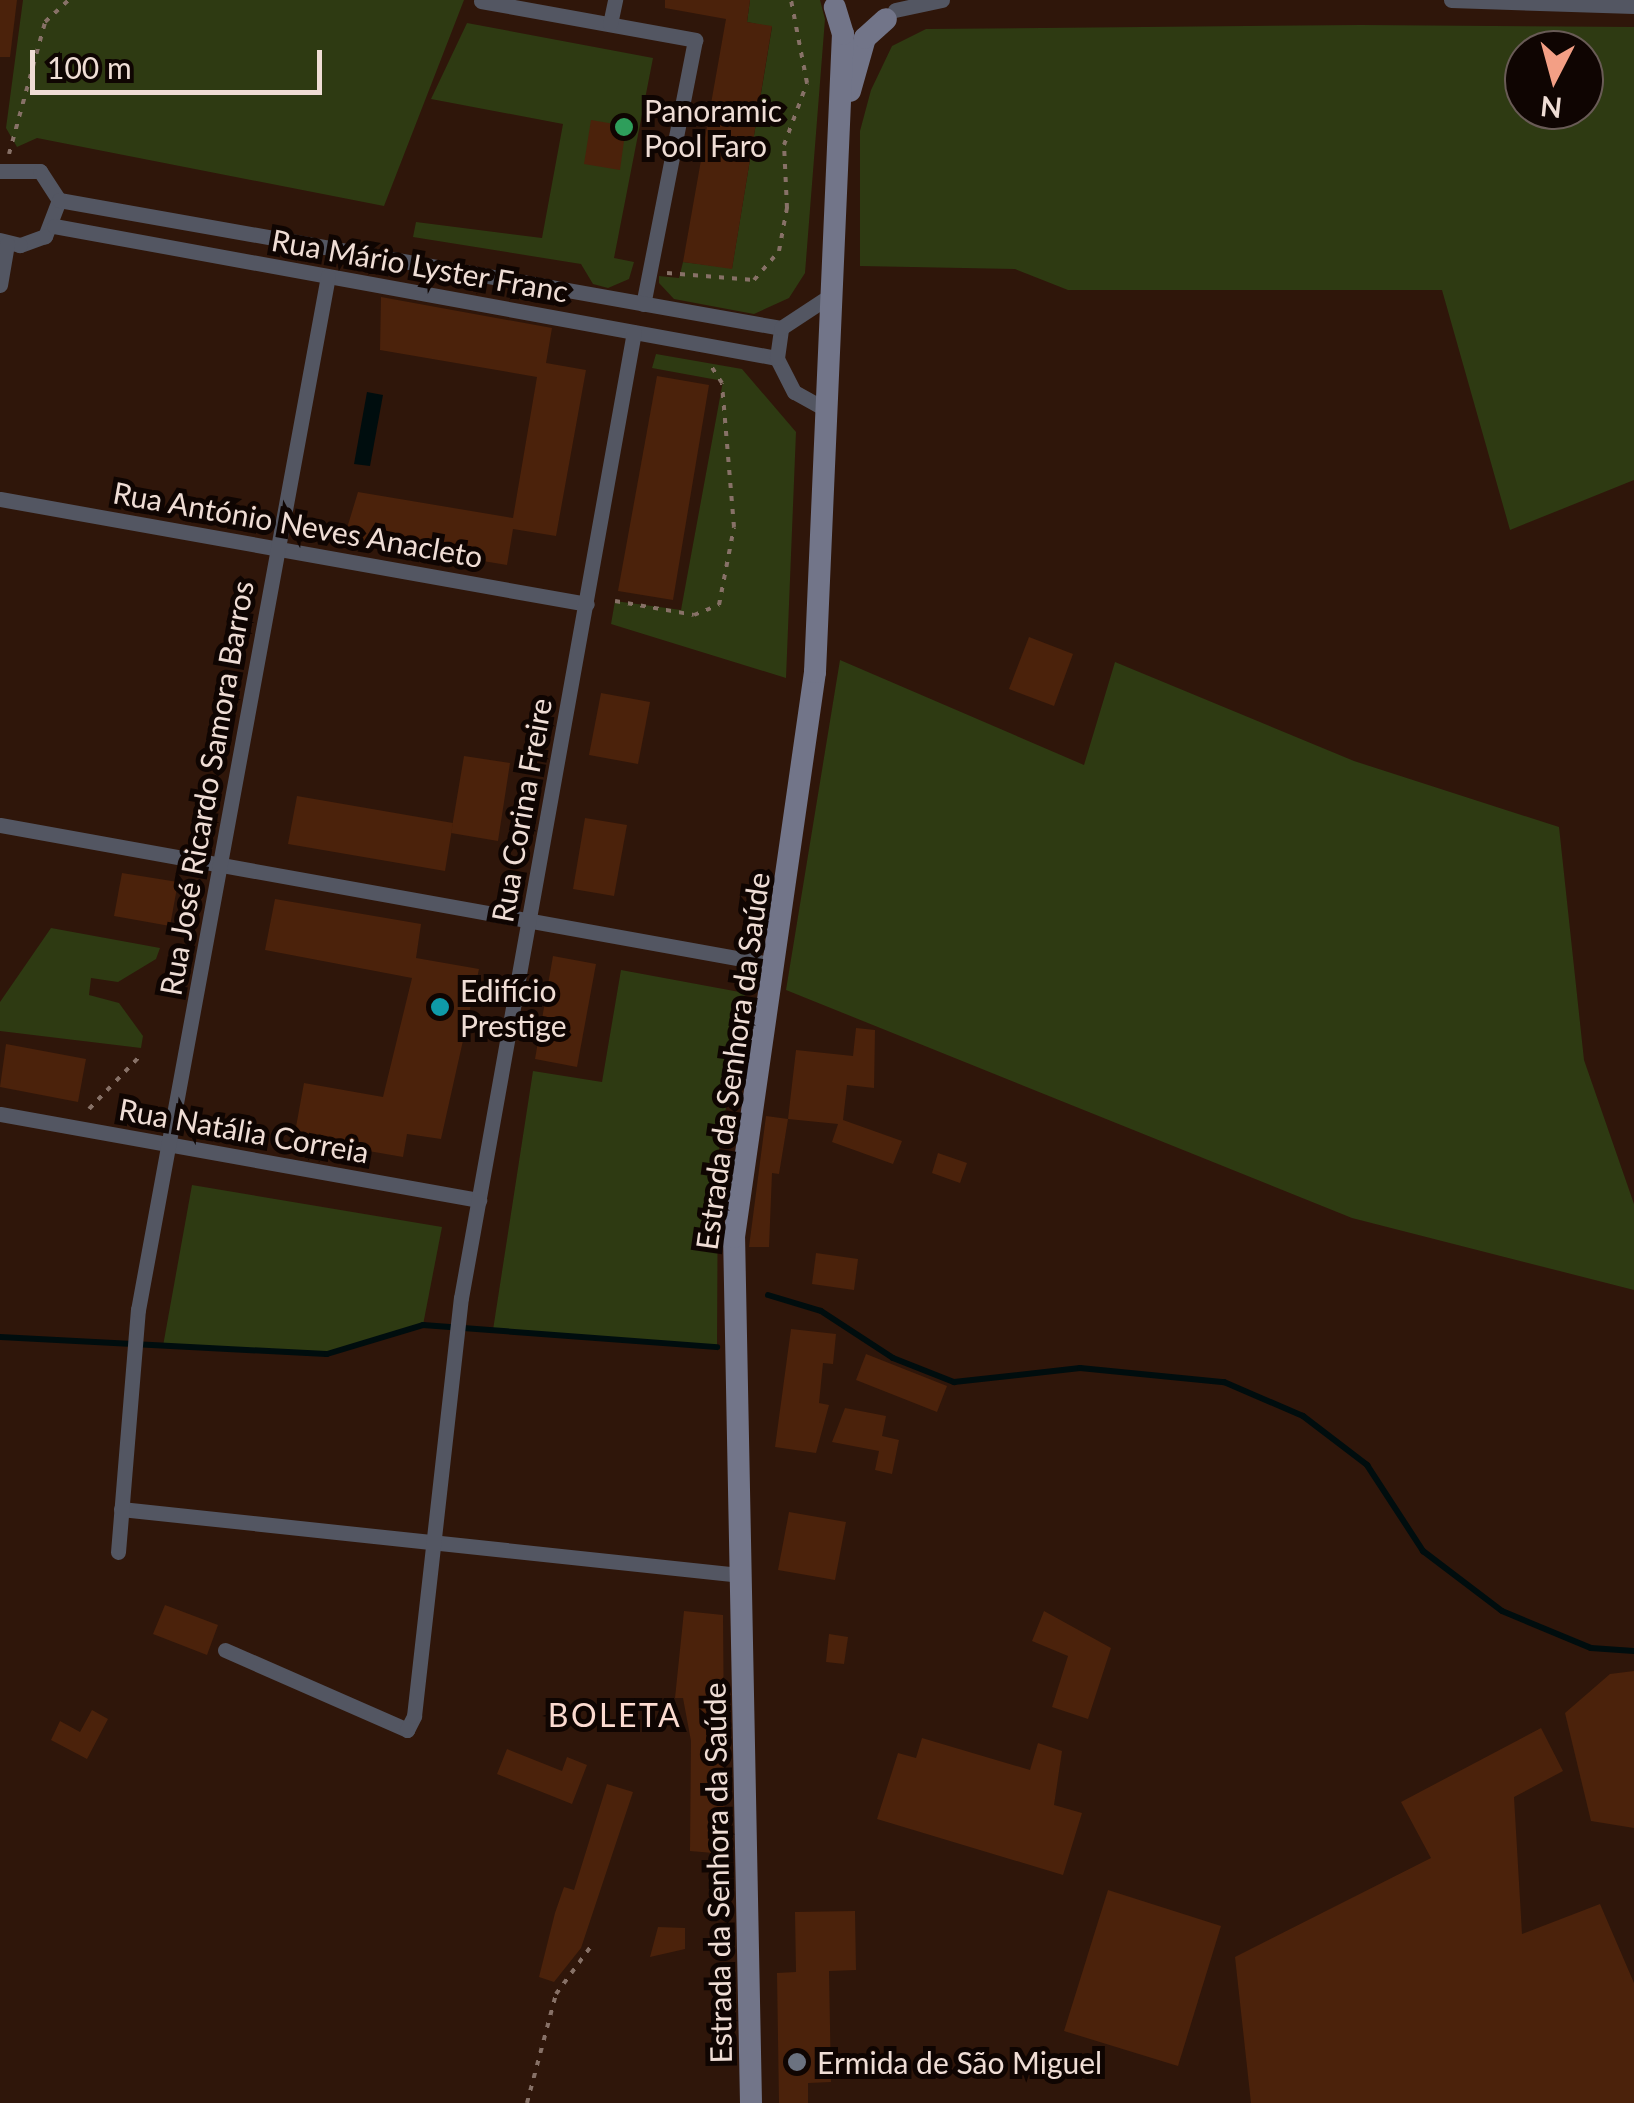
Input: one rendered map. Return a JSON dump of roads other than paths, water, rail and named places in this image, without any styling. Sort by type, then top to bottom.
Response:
[{"type":"street","points":[[610,24],[615,0]]},
{"type":"street","points":[[833,4],[856,24],[893,10],[942,0]]},
{"type":"street","points":[[1451,0],[1634,6]]},
{"type":"street","points":[[481,2],[695,40],[642,304]]},
{"type":"street","points":[[833,4],[843,34],[836,148]]},
{"type":"street","points":[[836,148],[865,38],[893,10]]},
{"type":"street","name":"Estrada da Senhora da Saúde","points":[[751,2103],[734,1237],[770,964],[816,672],[836,148]]},
{"type":"street","points":[[0,286],[4,242],[34,243],[54,226],[58,200],[40,171],[2,169]]},
{"type":"street","name":"Rua Mário Lyster Franc","points":[[58,200],[781,328]]},
{"type":"street","name":"Rua Mário Lyster Franc","points":[[54,226],[777,358]]},
{"type":"street","name":"Rua José Ricardo Samora Barros","points":[[118,1552],[137,1319],[328,276]]},
{"type":"street","points":[[825,410],[794,392],[777,358],[781,328],[828,297]]},
{"type":"street","name":"Rua Corina Freire","points":[[225,1650],[407,1730],[460,1306],[634,332]]},
{"type":"street","name":"Rua António Neves Anacleto","points":[[0,498],[587,604]]},
{"type":"street","points":[[0,825],[770,964]]},
{"type":"street","name":"Rua Natália Correia","points":[[0,1114],[479,1200]]},
{"type":"street","points":[[121,1509],[741,1575]]},
{"type":"waterway","points":[[768,1295],[821,1311],[893,1358],[954,1382],[1080,1368],[1224,1382],[1303,1416],[1367,1465],[1423,1551],[1502,1611],[1591,1648],[1634,1651]]},
{"type":"waterway","points":[[0,1337],[327,1354],[423,1325],[717,1347]]},
{"type":"place","name":"Panoramic Pool Faro","points":[[624,127]]},
{"type":"place","name":"Edifício Prestige","points":[[440,1007]]},
{"type":"place","name":"Ermida de São Miguel","points":[[797,2062]]},
{"type":"district","name":"BOLETA","points":[[615,1715]]}]
